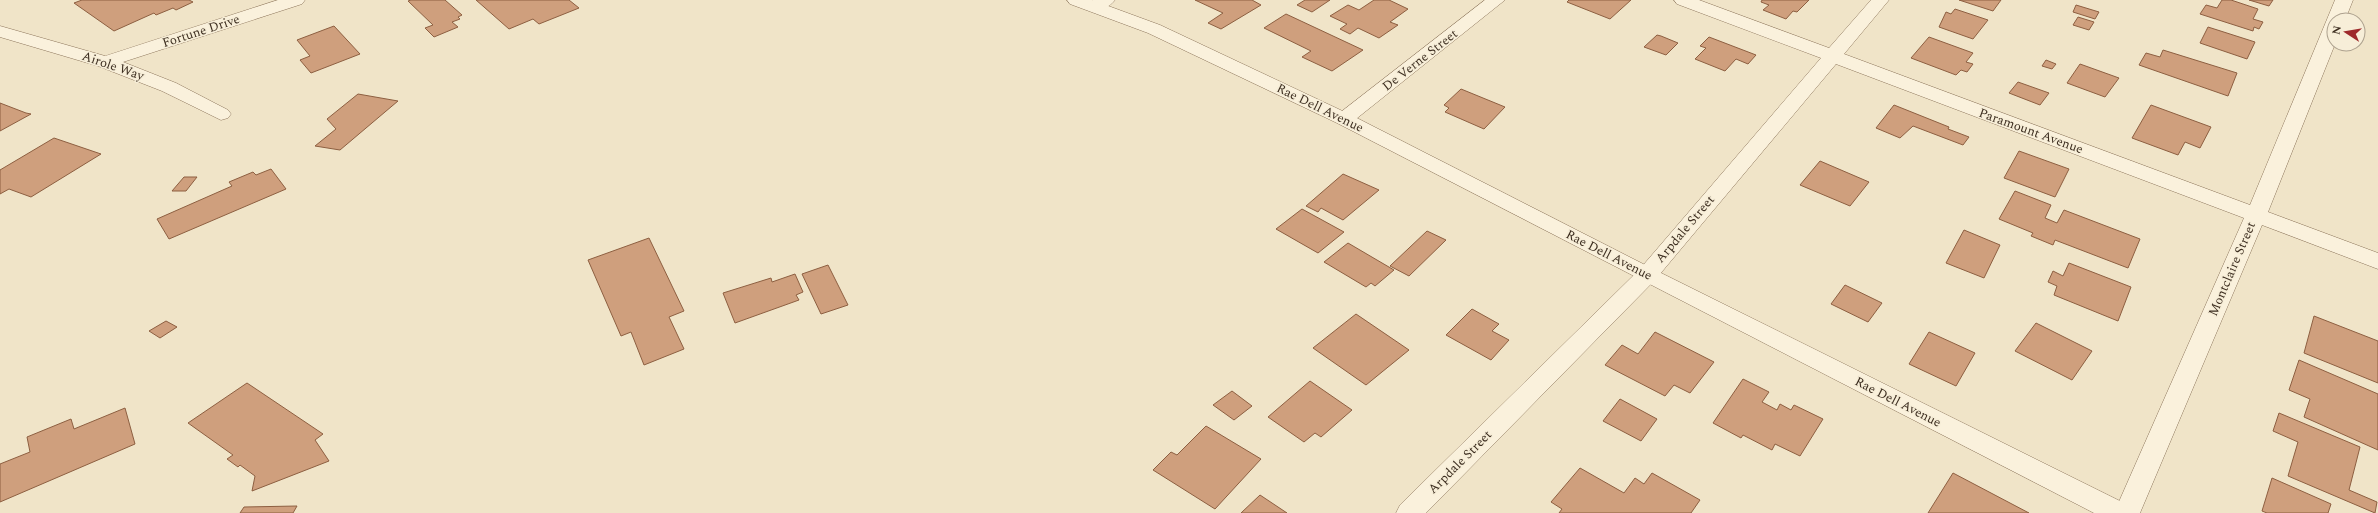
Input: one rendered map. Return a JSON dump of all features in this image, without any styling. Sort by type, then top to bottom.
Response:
[{"type":"street","name":"Fortune Drive","points":[[105,62],[296,0]]},
{"type":"street","name":"De Verne Street","points":[[1344,119],[1496,0]]},
{"type":"street","name":"Paramount Avenue","points":[[1683,0],[2378,261]]},
{"type":"street","name":"Arpdale Street","points":[[1409,513],[1647,275],[1880,0]]},
{"type":"street","points":[[2339,12],[2344,0]]},
{"type":"street","name":"Rae Dell Avenue","points":[[1092,2],[1154,29],[1344,119],[1647,275],[2119,513]]},
{"type":"street","name":"Airole Way","points":[[0,31],[105,62],[169,87],[221,114]]},
{"type":"street","name":"Montclaire Street","points":[[2127,513],[2256,215],[2326,44]]},
{"type":"building","points":[[82,0],[189,0],[193,2],[176,10],[173,8],[156,15],[154,13],[114,31],[74,3]]},
{"type":"building","points":[[445,0],[462,15],[458,17],[460,19],[452,22],[458,27],[434,37],[425,28],[433,25],[408,1]]},
{"type":"building","points":[[476,0],[569,0],[579,8],[539,24],[533,19],[509,29]]},
{"type":"building","points":[[1195,0],[1252,0],[1261,5],[1221,29],[1208,23],[1223,13]]},
{"type":"building","points":[[1305,0],[1330,0],[1312,12],[1297,5]]},
{"type":"building","points":[[1374,0],[1389,0],[1408,9],[1390,22],[1398,25],[1379,38],[1358,28],[1350,34],[1340,29],[1347,24],[1330,16],[1348,5],[1359,10]]},
{"type":"building","points":[[1569,0],[1631,0],[1610,19],[1567,2]]},
{"type":"building","points":[[1762,0],[1809,0],[1797,12],[1793,11],[1786,19],[1763,10],[1769,5],[1761,2]]},
{"type":"building","points":[[1959,0],[2001,0],[1993,11]]},
{"type":"building","points":[[2222,0],[2231,0],[2258,9],[2253,19],[2263,22],[2259,29],[2254,27],[2253,31],[2200,14],[2206,5],[2217,8]]},
{"type":"building","points":[[2249,0],[2273,0],[2269,6]]},
{"type":"building","points":[[2076,5],[2099,12],[2095,19],[2073,12]]},
{"type":"building","points":[[1955,9],[1988,20],[1973,39],[1939,27],[1946,12],[1951,14]]},
{"type":"building","points":[[1286,14],[1363,50],[1332,71],[1302,57],[1311,51],[1264,28]]},
{"type":"building","points":[[2078,17],[2094,22],[2089,30],[2073,25]]},
{"type":"building","points":[[334,26],[360,54],[311,73],[300,60],[310,56],[297,40]]},
{"type":"building","points":[[2208,27],[2255,42],[2247,59],[2200,43]]},
{"type":"building","points":[[1657,35],[1678,43],[1666,55],[1644,47]]},
{"type":"building","points":[[1709,37],[1756,55],[1748,64],[1736,59],[1725,71],[1695,59],[1706,48],[1700,46]]},
{"type":"building","points":[[1929,37],[1973,53],[1966,62],[1973,64],[1967,72],[1961,70],[1956,75],[1911,58]]},
{"type":"building","points":[[2163,50],[2237,73],[2228,96],[2139,65],[2146,53],[2160,57]]},
{"type":"building","points":[[2046,60],[2056,64],[2052,69],[2042,66]]},
{"type":"building","points":[[2080,64],[2119,78],[2105,97],[2067,83]]},
{"type":"building","points":[[2018,82],[2049,93],[2040,105],[2009,93]]},
{"type":"building","points":[[1461,89],[1505,107],[1484,129],[1445,112],[1449,108],[1444,105]]},
{"type":"building","points":[[358,94],[398,101],[340,150],[315,146],[336,129],[327,119]]},
{"type":"building","points":[[0,103],[26,113],[31,114],[0,131]]},
{"type":"building","points":[[1894,105],[1949,127],[1948,129],[1969,137],[1963,145],[1913,126],[1900,138],[1876,128]]},
{"type":"building","points":[[2151,105],[2211,127],[2200,148],[2185,142],[2178,155],[2132,138]]},
{"type":"building","points":[[54,138],[101,154],[31,197],[9,189],[0,194],[0,170]]},
{"type":"building","points":[[2019,151],[2069,169],[2055,197],[2004,178]]},
{"type":"building","points":[[1820,161],[1869,182],[1850,206],[1800,185]]},
{"type":"building","points":[[271,169],[286,189],[169,239],[157,219],[232,186],[229,182],[253,172],[256,175]]},
{"type":"building","points":[[1343,174],[1379,190],[1343,220],[1321,208],[1318,212],[1306,206]]},
{"type":"building","points":[[184,177],[197,177],[186,191],[172,191]]},
{"type":"building","points":[[2015,191],[2051,205],[2045,218],[2057,223],[2064,210],[2140,239],[2128,268],[2055,240],[2053,245],[2031,236],[2033,233],[1999,219]]},
{"type":"building","points":[[1302,209],[1344,232],[1318,253],[1276,229]]},
{"type":"building","points":[[1964,230],[2000,245],[1984,278],[1946,263]]},
{"type":"building","points":[[1427,231],[1446,240],[1409,276],[1390,266]]},
{"type":"building","points":[[649,238],[684,311],[669,317],[684,349],[644,365],[631,332],[621,336],[588,260]]},
{"type":"building","points":[[1348,243],[1394,270],[1375,286],[1371,283],[1366,287],[1324,262]]},
{"type":"building","points":[[2069,263],[2131,287],[2118,321],[2054,295],[2057,286],[2048,282],[2053,271],[2063,276]]},
{"type":"building","points":[[828,265],[848,305],[821,314],[802,274]]},
{"type":"building","points":[[795,274],[803,292],[796,295],[799,300],[735,323],[723,293],[771,278],[772,282]]},
{"type":"building","points":[[1845,285],[1882,303],[1868,322],[1831,304]]},
{"type":"building","points":[[1472,309],[1499,324],[1492,331],[1509,340],[1491,360],[1446,335]]},
{"type":"building","points":[[1356,314],[1409,350],[1366,385],[1313,348]]},
{"type":"building","points":[[2314,316],[2378,341],[2378,383],[2304,353]]},
{"type":"building","points":[[166,321],[177,327],[160,338],[149,331]]},
{"type":"building","points":[[2036,323],[2092,351],[2072,380],[2015,351]]},
{"type":"building","points":[[1655,332],[1714,362],[1690,393],[1674,385],[1665,396],[1605,365],[1622,345],[1638,354]]},
{"type":"building","points":[[1929,332],[1975,353],[1956,386],[1909,364]]},
{"type":"building","points":[[2299,360],[2378,394],[2378,450],[2304,417],[2310,399],[2289,390]]},
{"type":"building","points":[[1743,379],[1769,392],[1762,402],[1777,410],[1780,404],[1791,410],[1794,405],[1823,419],[1800,456],[1775,444],[1772,450],[1743,435],[1741,438],[1713,423]]},
{"type":"building","points":[[1310,381],[1352,410],[1321,437],[1315,433],[1304,442],[1268,417]]},
{"type":"building","points":[[247,383],[323,434],[315,440],[329,461],[252,491],[255,476],[240,465],[238,467],[227,459],[233,455],[188,423]]},
{"type":"building","points":[[1232,391],[1252,406],[1234,420],[1213,405]]},
{"type":"building","points":[[1620,399],[1657,419],[1641,441],[1603,421]]},
{"type":"building","points":[[125,408],[135,444],[0,502],[0,464],[30,452],[27,437],[71,419],[74,429]]},
{"type":"building","points":[[2279,413],[2360,447],[2349,490],[2377,502],[2375,513],[2288,476],[2298,442],[2273,431]]},
{"type":"building","points":[[1206,426],[1261,459],[1215,509],[1153,470],[1171,452],[1177,455]]},
{"type":"building","points":[[1580,468],[1624,493],[1635,478],[1644,484],[1652,473],[1700,500],[1691,513],[1559,513],[1562,509],[1551,502]]},
{"type":"building","points":[[1953,473],[2029,513],[1928,513]]},
{"type":"building","points":[[2272,478],[2331,504],[2328,513],[2267,513],[2262,511]]},
{"type":"building","points":[[1260,495],[1287,513],[1241,513]]},
{"type":"building","points":[[297,506],[293,513],[240,513],[244,507]]}]
